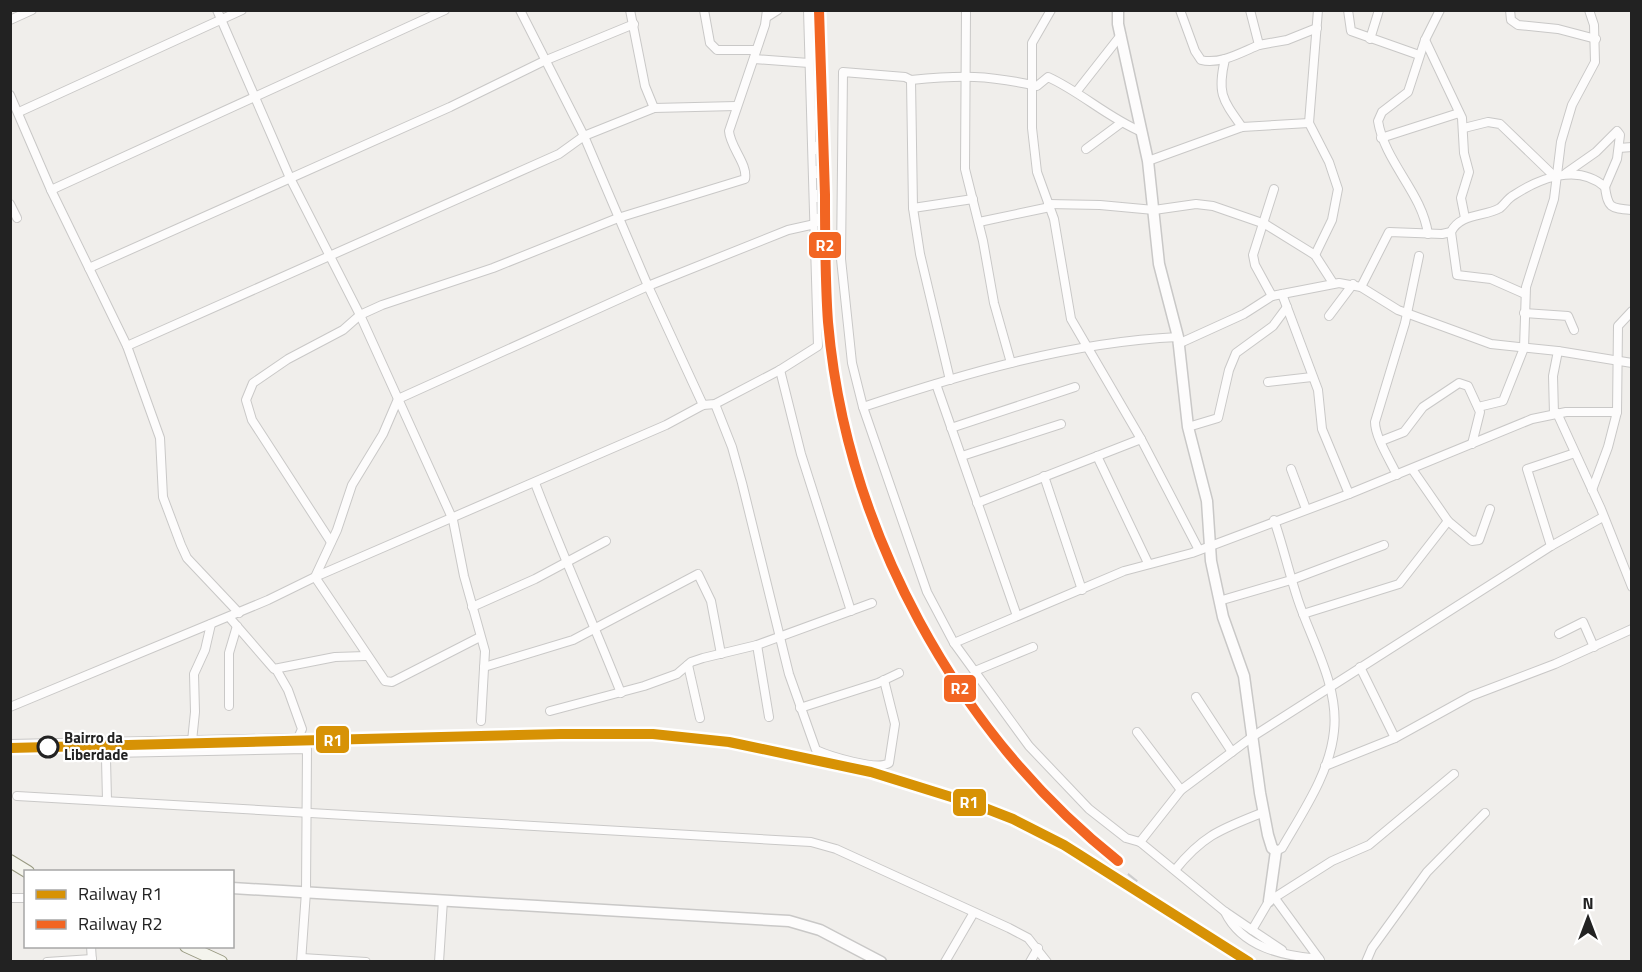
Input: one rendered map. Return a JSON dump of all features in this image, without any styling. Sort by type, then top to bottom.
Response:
[{"type":"main road","points":[[10,861],[25,870]]},
{"type":"main road","points":[[190,948],[221,962]]},
{"type":"street","points":[[10,20],[32,10]]},
{"type":"street","points":[[217,10],[290,178],[360,315],[453,520],[472,607],[485,651],[481,721]]},
{"type":"street","points":[[19,112],[242,10]]},
{"type":"street","points":[[51,190],[445,10]]},
{"type":"street","points":[[520,10],[544,62],[584,136],[648,286],[703,405]]},
{"type":"street","points":[[630,10],[645,86],[654,108]]},
{"type":"street","points":[[704,10],[710,43],[717,50],[809,63]]},
{"type":"street","points":[[331,542],[252,420],[246,400],[250,388],[262,375],[343,330],[360,315],[382,305],[493,268],[618,218],[745,179],[742,164],[730,140],[729,130],[767,14],[778,10]]},
{"type":"street","points":[[10,707],[239,613],[315,577],[453,520],[703,405],[715,404],[813,350],[819,342],[814,278],[815,224],[808,10]]},
{"type":"street","points":[[966,10],[964,75],[966,169],[979,222],[994,303],[1011,363]]},
{"type":"street","points":[[1051,10],[1032,42],[1032,128],[1036,172],[1058,234],[1071,320],[1203,548],[1244,676],[1264,812],[1272,848],[1276,851]]},
{"type":"street","points":[[1180,10],[1199,58],[1211,62],[1225,59],[1259,45],[1287,40],[1317,28]]},
{"type":"street","points":[[1250,10],[1259,45]]},
{"type":"street","points":[[1315,255],[1332,220],[1338,189],[1329,162],[1309,123],[1318,10]]},
{"type":"street","points":[[1348,10],[1351,31],[1419,55]]},
{"type":"street","points":[[1370,39],[1379,10]]},
{"type":"street","points":[[1428,234],[1423,211],[1387,153],[1381,138],[1379,116],[1408,92],[1425,39],[1440,10]]},
{"type":"street","points":[[1510,10],[1511,20],[1518,25],[1558,29],[1596,39]]},
{"type":"street","points":[[1478,407],[1503,401],[1524,348],[1525,294],[1554,199],[1555,176],[1562,142],[1572,105],[1595,62],[1596,39],[1589,10]]},
{"type":"street","points":[[1118,11],[1148,161],[1159,264],[1178,341],[1188,427],[1207,501],[1203,548]]},
{"type":"street","points":[[89,268],[450,107],[544,62],[634,24]]},
{"type":"street","points":[[1077,91],[1121,35]]},
{"type":"street","points":[[1425,39],[1460,113],[1464,128],[1464,153],[1469,172],[1461,198],[1465,218]]},
{"type":"street","points":[[1225,59],[1221,79],[1222,98],[1242,128]]},
{"type":"street","points":[[1142,132],[1121,123],[1077,91],[1048,77],[1041,85],[1032,85],[1003,78],[964,75],[911,81],[905,77],[843,72],[842,286],[852,363],[863,407],[927,592],[954,643],[1001,711],[1056,777],[1089,809],[1126,838],[1140,842],[1224,911],[1288,955]]},
{"type":"street","points":[[911,81],[912,208],[950,380]]},
{"type":"street","points":[[10,95],[51,190],[127,346],[160,438],[163,497],[181,545],[187,558],[239,613]]},
{"type":"street","points":[[127,346],[559,154],[584,136],[654,108],[736,106]]},
{"type":"street","points":[[1381,138],[1460,113]]},
{"type":"street","points":[[1464,128],[1488,122],[1500,124],[1555,176]]},
{"type":"street","points":[[1086,149],[1121,123]]},
{"type":"street","points":[[1148,161],[1242,128],[1309,123]]},
{"type":"street","points":[[1525,294],[1491,279],[1457,275],[1451,232],[1454,226],[1465,218],[1502,207],[1513,195],[1566,173],[1596,152],[1615,131],[1620,135],[1619,148],[1605,187],[1606,201],[1610,206],[1632,210]]},
{"type":"street","points":[[1619,148],[1632,147]]},
{"type":"street","points":[[1566,173],[1593,179],[1605,187]]},
{"type":"street","points":[[1274,189],[1253,261],[1287,307],[1318,390],[1322,429],[1349,494]]},
{"type":"street","points":[[912,208],[973,199]]},
{"type":"street","points":[[10,204],[17,218]]},
{"type":"street","points":[[979,222],[1049,206],[1089,204],[1154,210],[1206,204],[1265,224],[1315,255],[1334,283]]},
{"type":"street","points":[[315,577],[352,485],[383,434],[398,399],[648,286],[788,230],[815,224]]},
{"type":"street","points":[[1329,316],[1357,286],[1388,233],[1451,232]]},
{"type":"street","points":[[1397,475],[1375,430],[1375,422],[1405,323],[1419,256]]},
{"type":"street","points":[[863,407],[1011,363],[1123,341],[1178,341],[1236,319],[1277,295],[1334,283],[1357,286],[1388,306],[1491,344],[1558,351],[1618,363],[1632,363]]},
{"type":"street","points":[[1188,427],[1208,423],[1218,418],[1228,370],[1236,353],[1273,326],[1287,307]]},
{"type":"street","points":[[1592,490],[1608,447],[1617,412],[1618,326],[1632,311]]},
{"type":"street","points":[[1524,314],[1565,315],[1570,319],[1574,330]]},
{"type":"street","points":[[1558,351],[1553,376],[1555,414],[1592,490],[1632,587]]},
{"type":"street","points":[[780,370],[801,454],[851,611]]},
{"type":"street","points":[[1269,382],[1312,377]]},
{"type":"street","points":[[1381,441],[1404,432],[1423,407],[1459,383],[1468,386],[1478,407],[1479,419],[1472,444]]},
{"type":"street","points":[[936,384],[1017,616]]},
{"type":"street","points":[[951,428],[1075,387]]},
{"type":"street","points":[[715,404],[732,447],[780,636],[800,708],[816,750],[864,764],[884,766],[891,760],[895,724],[884,680]]},
{"type":"street","points":[[954,643],[1148,563],[1203,548],[1349,494],[1532,419],[1555,414],[1617,412]]},
{"type":"street","points":[[962,456],[1061,424]]},
{"type":"street","points":[[977,502],[1141,439]]},
{"type":"street","points":[[1551,546],[1527,469],[1575,453]]},
{"type":"street","points":[[1097,456],[1148,563]]},
{"type":"street","points":[[1291,469],[1306,509]]},
{"type":"street","points":[[1412,469],[1448,521],[1472,541],[1476,542],[1482,535],[1490,509]]},
{"type":"street","points":[[1044,476],[1082,590]]},
{"type":"street","points":[[535,483],[565,564],[596,629],[621,693]]},
{"type":"street","points":[[1140,842],[1180,790],[1252,737],[1551,546],[1604,517]]},
{"type":"street","points":[[1274,520],[1303,614],[1330,686],[1335,714],[1334,733],[1324,766],[1295,826],[1282,848],[1276,851]]},
{"type":"street","points":[[1303,614],[1399,584],[1448,521]]},
{"type":"street","points":[[472,607],[565,564],[606,542]]},
{"type":"street","points":[[1219,601],[1292,580],[1384,545]]},
{"type":"street","points":[[484,667],[573,640],[698,574],[711,601],[721,654]]},
{"type":"street","points":[[315,577],[366,656],[385,681],[392,681],[480,637]]},
{"type":"street","points":[[550,711],[621,693],[676,674],[688,665],[757,645],[872,603]]},
{"type":"street","points":[[10,744],[298,738],[302,729],[288,690],[276,669],[229,617]]},
{"type":"street","points":[[1559,634],[1583,622],[1594,646]]},
{"type":"street","points":[[192,741],[195,712],[194,674],[205,650],[211,624]]},
{"type":"street","points":[[229,706],[229,653],[237,626]]},
{"type":"street","points":[[1324,766],[1395,738],[1471,696],[1632,629]]},
{"type":"street","points":[[757,645],[769,717]]},
{"type":"street","points":[[975,671],[1033,647]]},
{"type":"street","points":[[276,669],[311,660],[366,656]]},
{"type":"street","points":[[688,665],[700,718]]},
{"type":"street","points":[[1360,667],[1395,738]]},
{"type":"street","points":[[800,708],[898,674]]},
{"type":"street","points":[[1196,697],[1232,752]]},
{"type":"street","points":[[1137,732],[1180,790]]},
{"type":"street","points":[[107,800],[106,759],[111,753],[304,747],[308,750],[306,892],[301,960],[366,962]]},
{"type":"street","points":[[1252,930],[1272,899],[1332,861],[1369,845],[1454,774]]},
{"type":"street","points":[[17,796],[811,842],[836,849],[1028,938],[1047,962]]},
{"type":"street","points":[[1175,870],[1194,847],[1211,834],[1264,812]]},
{"type":"street","points":[[1366,962],[1372,948],[1427,872],[1485,813]]},
{"type":"street","points":[[1276,851],[1272,899],[1321,960]]},
{"type":"street","points":[[234,888],[789,921],[820,930],[881,962]]},
{"type":"street","points":[[439,962],[443,900]]},
{"type":"street","points":[[1224,911],[1238,933],[1267,949],[1321,960]]},
{"type":"street","points":[[945,962],[973,914]]},
{"type":"street","points":[[1030,962],[1038,948]]},
{"type":"street","points":[[47,962],[92,960]]},
{"type":"railway","points":[[814,10],[817,197],[826,338],[832,383],[848,458],[872,530],[902,598],[939,664],[982,725],[1030,783],[1084,836],[1142,885]]},
{"type":"railway","points":[[10,748],[561,734],[653,734],[729,742],[871,772],[977,805],[1013,819],[1064,845],[1249,962]]},
{"type":"rail line","name":"R2","points":[[819,10],[828,322],[839,399],[858,475],[885,549],[919,621],[960,688],[1007,751],[1060,809],[1118,861]]},
{"type":"rail line","name":"R1","points":[[10,748],[561,734],[653,734],[729,742],[871,772],[977,805],[1013,819],[1064,845],[1249,962]]},
{"type":"place","name":"Bairro da Liberdade","points":[[48,747]]}]
